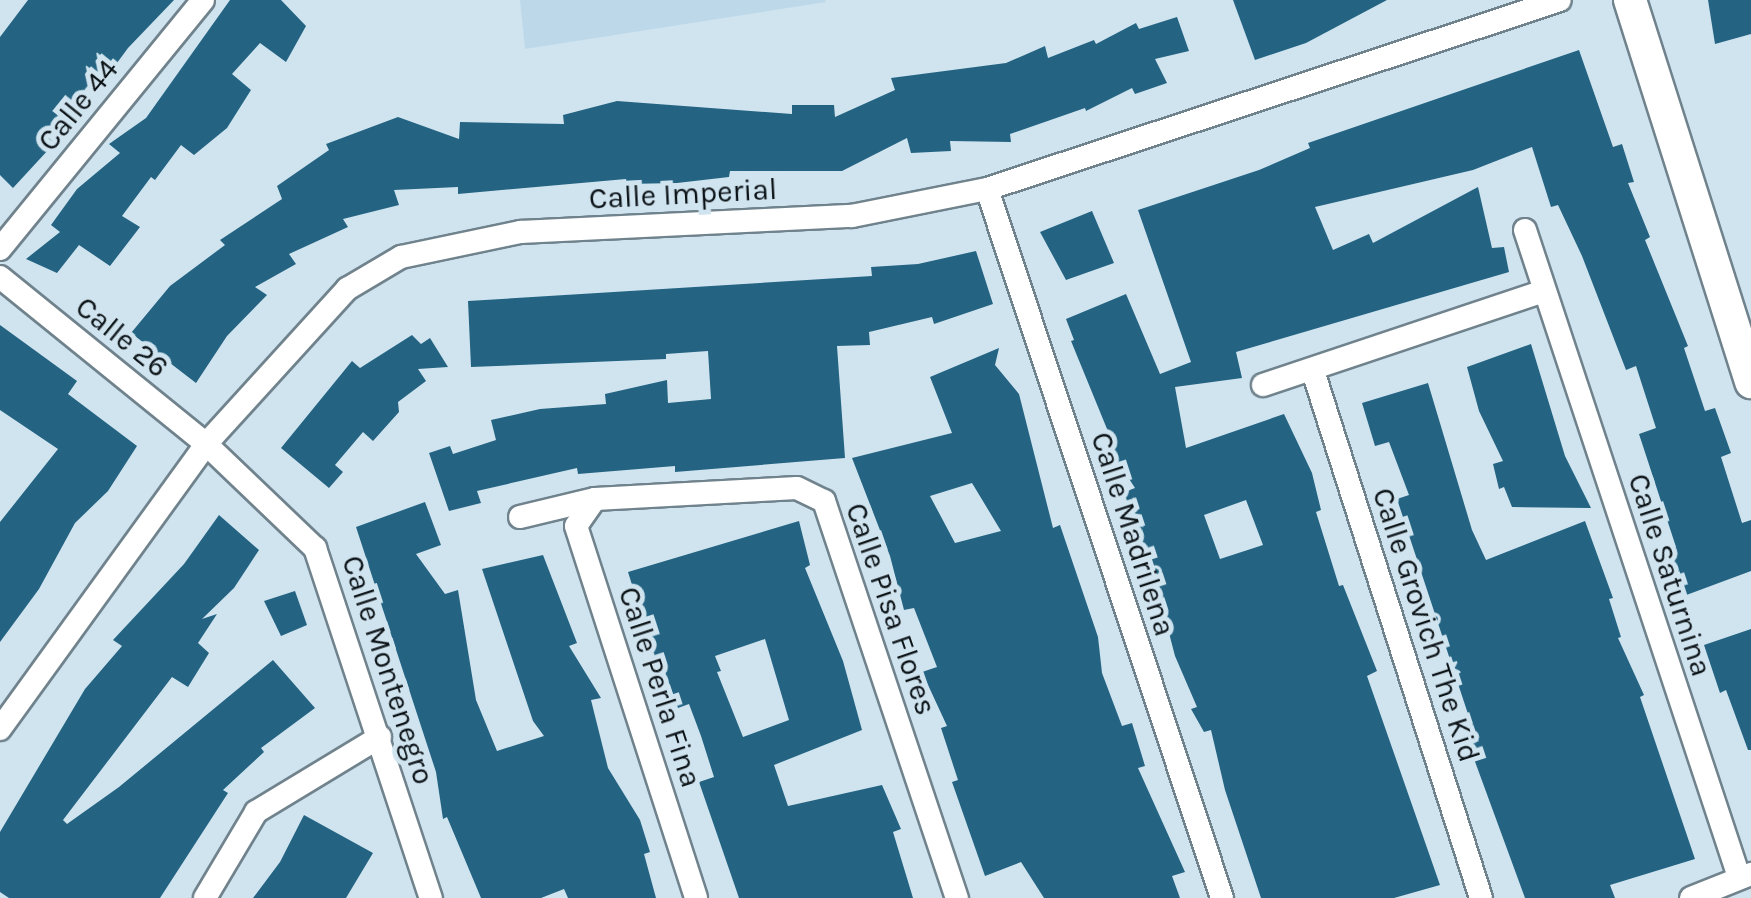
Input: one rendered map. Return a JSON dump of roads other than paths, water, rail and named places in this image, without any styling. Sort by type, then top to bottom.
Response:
[{"type":"street","name":"Calle 44","points":[[0,249],[203,0]]},
{"type":"street","name":"Calle Imperial","points":[[0,729],[206,444],[347,289],[401,257],[521,232],[852,216],[987,189],[1560,0]]},
{"type":"street","points":[[1630,0],[1751,382]]},
{"type":"street","name":"Calle Madrilena","points":[[987,189],[1222,898]]},
{"type":"street","name":"Calle Saturnina","points":[[1524,230],[1745,875]]},
{"type":"street","name":"Calle 26","points":[[0,277],[206,444]]},
{"type":"street","points":[[1262,384],[1313,371],[1544,291]]},
{"type":"street","name":"Calle Grovich The Kid","points":[[1313,371],[1481,898]]},
{"type":"street","name":"Calle Montenegro","points":[[206,444],[315,548],[430,898]]},
{"type":"street","name":"Calle Pisa Flores","points":[[520,517],[595,500],[798,488],[824,500],[957,898]]},
{"type":"street","name":"Calle Perla Fina","points":[[595,500],[576,526],[696,898]]},
{"type":"street","points":[[205,898],[256,812],[380,737]]},
{"type":"street","points":[[1690,898],[1745,875]]}]
